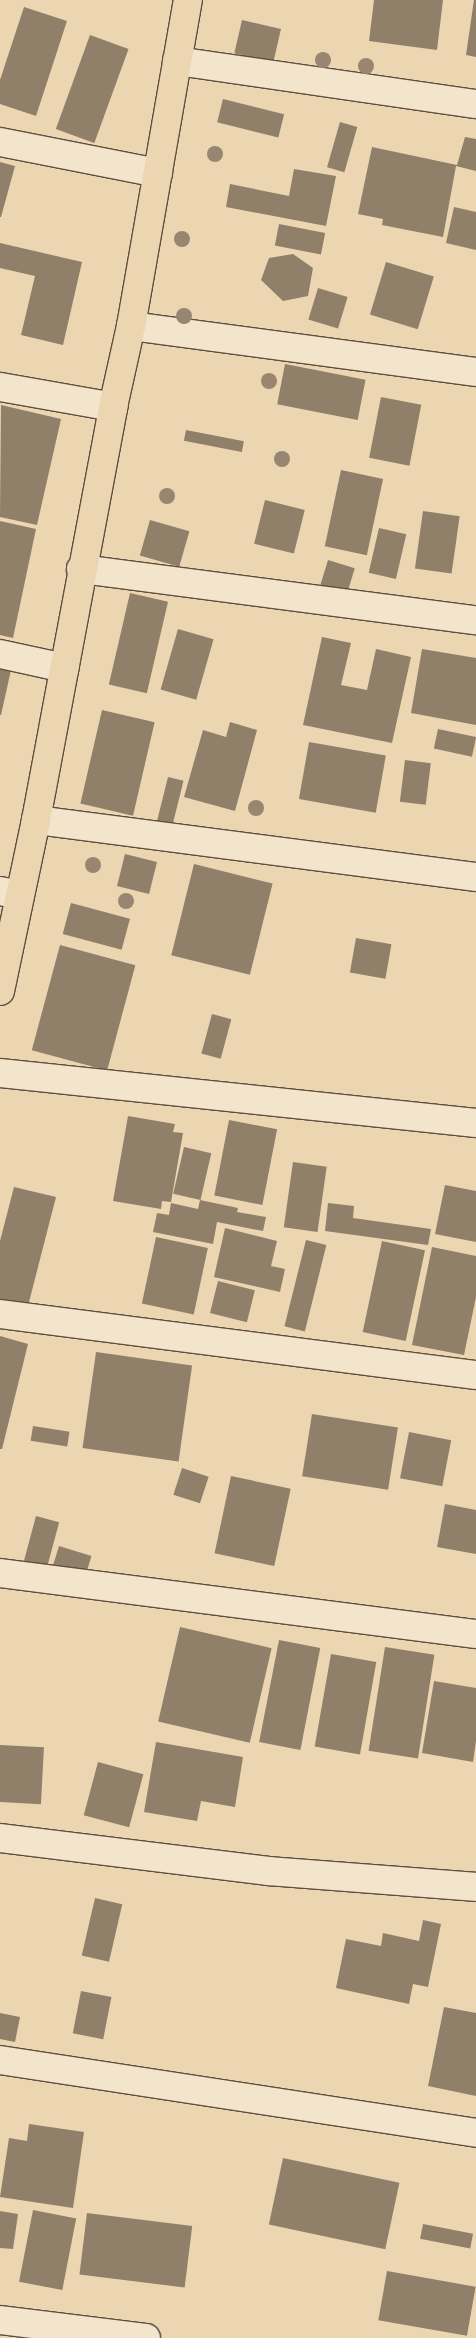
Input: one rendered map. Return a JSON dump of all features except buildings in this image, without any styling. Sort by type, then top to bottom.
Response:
[{"type":"highway","points":[[0,991],[10,893],[36,820],[81,569],[131,326],[188,0]]},
{"type":"street","points":[[177,61],[476,104]]},
{"type":"street","points":[[0,142],[158,173]]},
{"type":"street","points":[[131,326],[476,372]]},
{"type":"street","points":[[0,387],[113,408]]},
{"type":"street","points":[[81,569],[476,620]]},
{"type":"street","points":[[0,654],[64,668]]},
{"type":"street","points":[[36,820],[476,877]]},
{"type":"street","points":[[0,1073],[476,1123]]},
{"type":"street","points":[[0,1314],[476,1375]]},
{"type":"street","points":[[0,1573],[476,1634]]},
{"type":"street","points":[[0,1838],[269,1871],[476,1887]]},
{"type":"street","points":[[0,2060],[476,2133]]},
{"type":"street","points":[[0,2320],[146,2338]]}]
